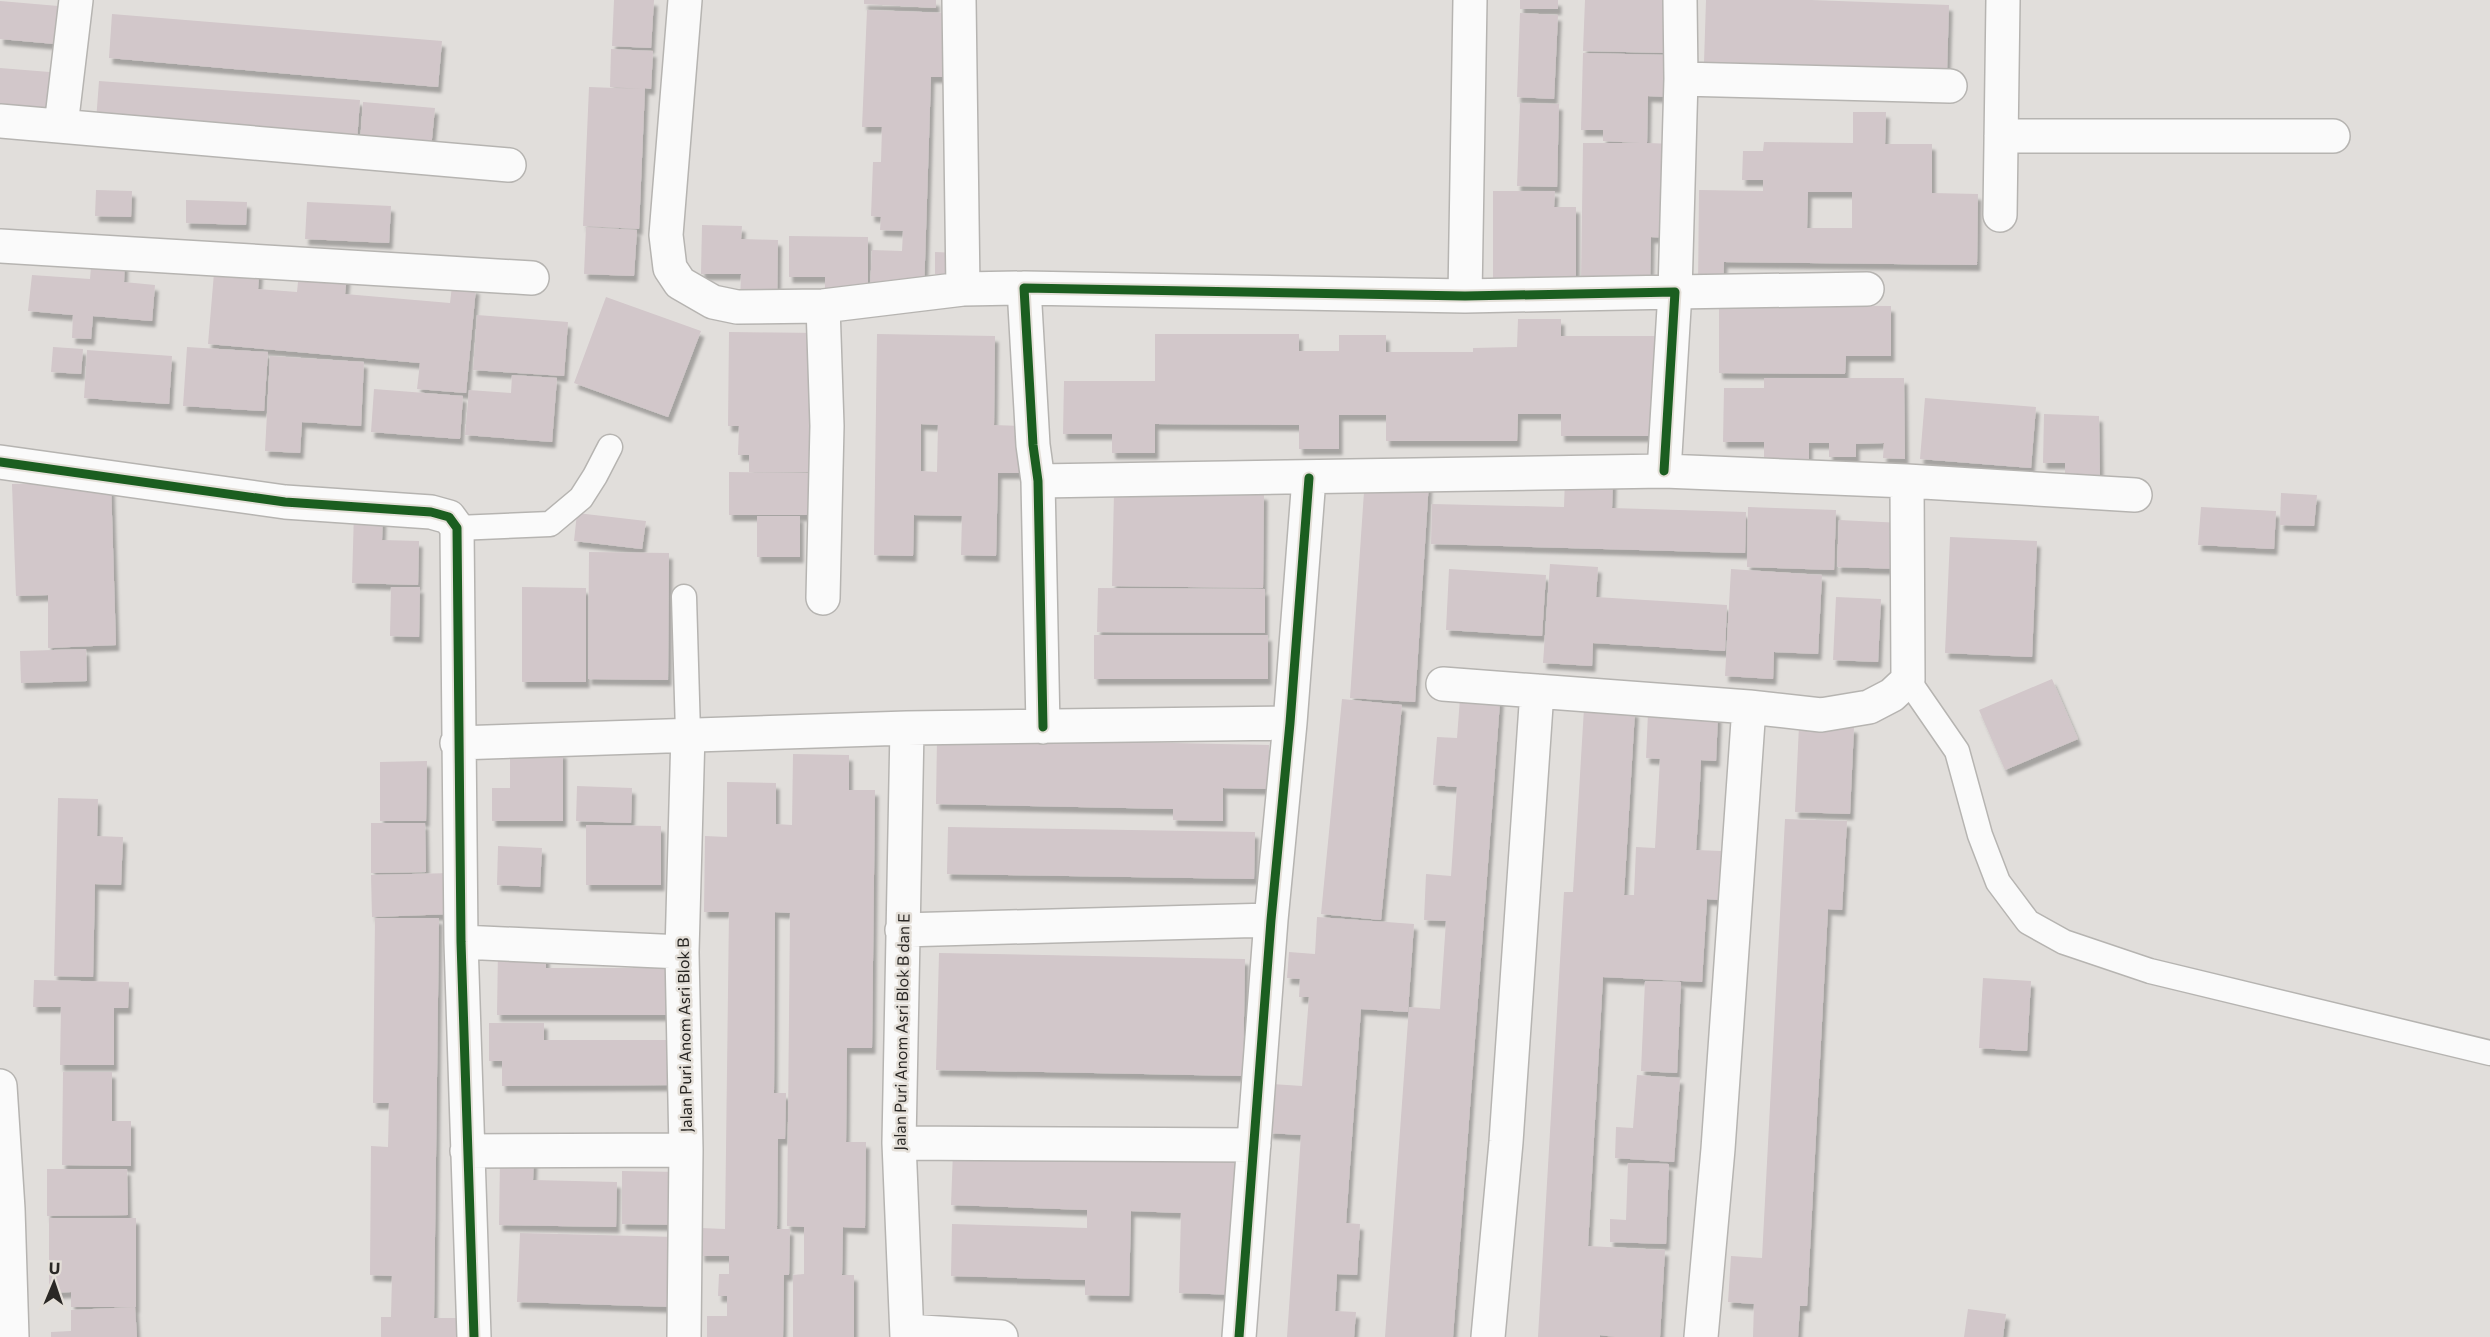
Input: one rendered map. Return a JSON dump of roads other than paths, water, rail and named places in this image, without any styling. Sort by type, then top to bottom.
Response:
[{"type":"street","points":[[61,126],[76,0]]},
{"type":"street","points":[[685,0],[666,235],[670,268],[680,283],[713,302],[737,307],[823,306],[963,289],[1024,288],[1465,296],[1867,289]]},
{"type":"street","points":[[959,0],[963,289]]},
{"type":"street","points":[[1465,296],[1470,0]]},
{"type":"street","points":[[1664,471],[1675,292],[1681,79],[1680,0]]},
{"type":"street","points":[[2000,215],[2003,0]]},
{"type":"street","points":[[1681,79],[1950,86]]},
{"type":"street","points":[[0,121],[509,165]]},
{"type":"street","points":[[2001,136],[2333,136]]},
{"type":"street","points":[[0,246],[532,278]]},
{"type":"street","points":[[1024,288],[1033,445],[1038,481],[1043,727]]},
{"type":"street","points":[[823,306],[827,426],[823,598]]},
{"type":"street","points":[[0,462],[285,502],[431,512],[449,517],[457,528],[457,742],[461,942],[474,1337]]},
{"type":"street","points":[[1038,481],[1664,471],[1906,481],[2135,495]]},
{"type":"street","points":[[1239,1337],[1271,920],[1290,723],[1309,478]]},
{"type":"street","points":[[1443,684],[1749,707],[1821,715],[1869,707],[1892,695],[1908,680],[1906,481]]},
{"type":"street","points":[[1488,1337],[1506,1142],[1537,691]]},
{"type":"street","points":[[1701,1337],[1718,1149],[1749,707]]},
{"type":"street","points":[[457,742],[688,733],[907,728],[1290,723]]},
{"type":"street","name":"Jalan Puri Anom Asri Blok B dan E","points":[[907,728],[899,1143],[907,1334]]},
{"type":"street","name":"Jalan Puri Anom Asri Blok B","points":[[684,1337],[686,1150],[682,952],[688,733]]},
{"type":"street","points":[[902,930],[1271,920]]},
{"type":"street","points":[[461,942],[682,952]]},
{"type":"street","points":[[0,1086],[4,1209],[12,1337]]},
{"type":"street","points":[[899,1143],[1254,1145]]},
{"type":"street","points":[[467,1151],[686,1150]]},
{"type":"street","points":[[907,1334],[1001,1337]]},
{"type":"lane","points":[[457,528],[550,524],[580,498],[610,447]]},
{"type":"lane","points":[[684,597],[688,733]]},
{"type":"lane","points":[[1908,680],[1957,751],[1980,835],[1998,882],[2028,922],[2064,942],[2150,971],[2490,1053]]}]
